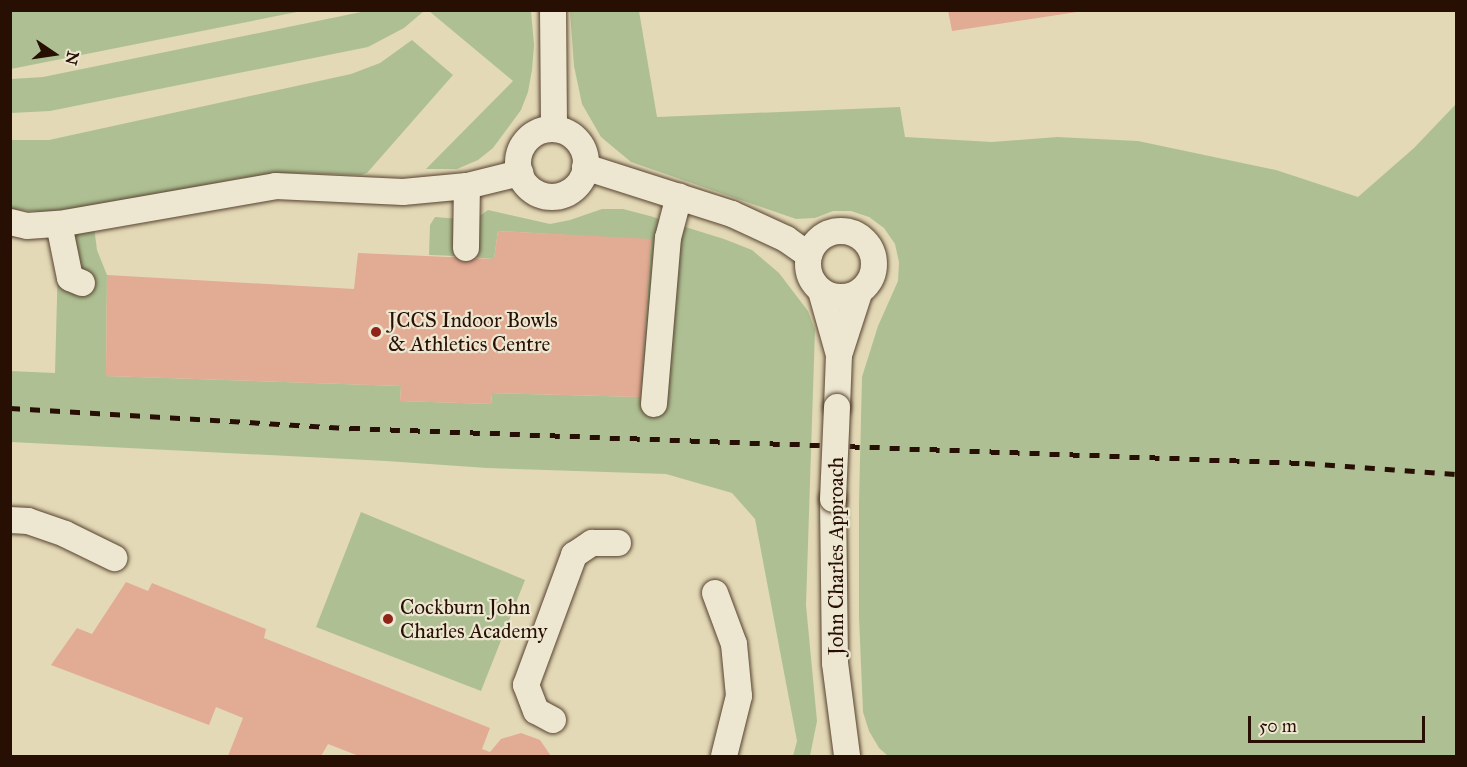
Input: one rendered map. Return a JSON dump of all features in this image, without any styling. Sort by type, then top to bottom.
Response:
[{"type":"street","points":[[553,10],[554,129]]},
{"type":"street","points":[[554,129],[563,130],[577,139],[584,153],[585,167],[582,178],[570,191],[550,196],[532,190],[520,173],[520,154],[526,141],[535,134],[554,129]]},
{"type":"street","points":[[585,167],[732,214],[786,238],[809,255]]},
{"type":"street","points":[[10,222],[27,226],[59,224],[276,186],[403,192],[467,186],[520,173]]},
{"type":"street","points":[[466,248],[467,186]]},
{"type":"street","points":[[654,404],[668,238],[679,196]]},
{"type":"street","points":[[59,224],[70,278],[81,283]]},
{"type":"street","name":"John Charles Approach","points":[[839,355],[821,291],[809,274],[809,255],[814,245],[830,232],[841,231],[862,237],[874,255],[875,266],[873,277],[859,293],[839,355],[833,499],[835,663],[847,756]]},
{"type":"street","points":[[821,291],[839,298],[859,293]]},
{"type":"street","points":[[10,520],[28,521],[64,534],[114,558]]},
{"type":"street","points":[[553,720],[536,711],[526,685],[574,555],[592,543],[618,543]]},
{"type":"street","points":[[715,593],[734,644],[739,696],[724,756]]},
{"type":"green space","points":[[11,10],[302,10],[302,11],[11,69]]},
{"type":"green space","points":[[366,11],[424,11],[404,28],[368,47],[50,111],[11,113],[11,79],[43,77]]},
{"type":"green space","points":[[429,11],[531,11],[534,45],[532,70],[528,92],[521,110],[493,148],[478,160],[457,169],[426,169],[513,81]]},
{"type":"green space","points":[[570,11],[639,11],[657,117],[900,107],[905,137],[992,142],[1057,137],[1138,141],[1276,170],[1358,197],[1414,148],[1456,104],[1456,756],[888,756],[879,748],[869,731],[863,712],[859,618],[859,502],[862,377],[878,326],[898,281],[899,262],[895,244],[884,228],[869,217],[851,211],[833,211],[815,218],[796,219],[631,162],[601,137],[582,104],[574,66]]},
{"type":"green space","points":[[412,40],[453,75],[367,173],[361,175],[295,173],[241,178],[104,205],[42,212],[11,209],[11,140],[49,140],[351,74],[380,63]]},
{"type":"green space","points":[[602,209],[623,209],[650,216],[752,250],[779,273],[808,311],[815,330],[806,605],[817,721],[810,756],[793,756],[797,741],[755,519],[732,493],[666,474],[487,468],[11,442],[10,371],[55,373],[59,224],[93,219],[97,250],[107,275],[106,376],[401,386],[400,401],[492,404],[491,393],[641,397],[651,240],[498,231],[494,259],[469,257],[474,220],[488,210],[550,224]]},
{"type":"green space","points":[[435,217],[459,219],[455,256],[429,255],[430,225]]},
{"type":"green space","points":[[361,512],[525,580],[481,691],[316,627]]},
{"type":"building","points":[[948,10],[1077,10],[1077,12],[952,31]]},
{"type":"building","name":"JCCS Indoor Bowls & Athletics Centre","points":[[498,231],[651,239],[641,397],[491,393],[492,404],[400,401],[401,386],[106,376],[107,275],[354,289],[358,253],[494,259]]},
{"type":"building","points":[[126,582],[148,591],[152,583],[266,629],[264,638],[490,728],[482,749],[490,752],[501,739],[521,733],[540,740],[551,756],[359,756],[328,744],[321,756],[228,756],[243,718],[216,707],[209,725],[51,665],[77,628],[92,634]]},
{"type":"railway","points":[[10,408],[350,428],[1305,463],[1456,474]]},
{"type":"place","name":"JCCS Indoor Bowls & Athletics Centre","points":[[376,332]]},
{"type":"place","name":"Cockburn John Charles Academy","points":[[388,619]]}]
